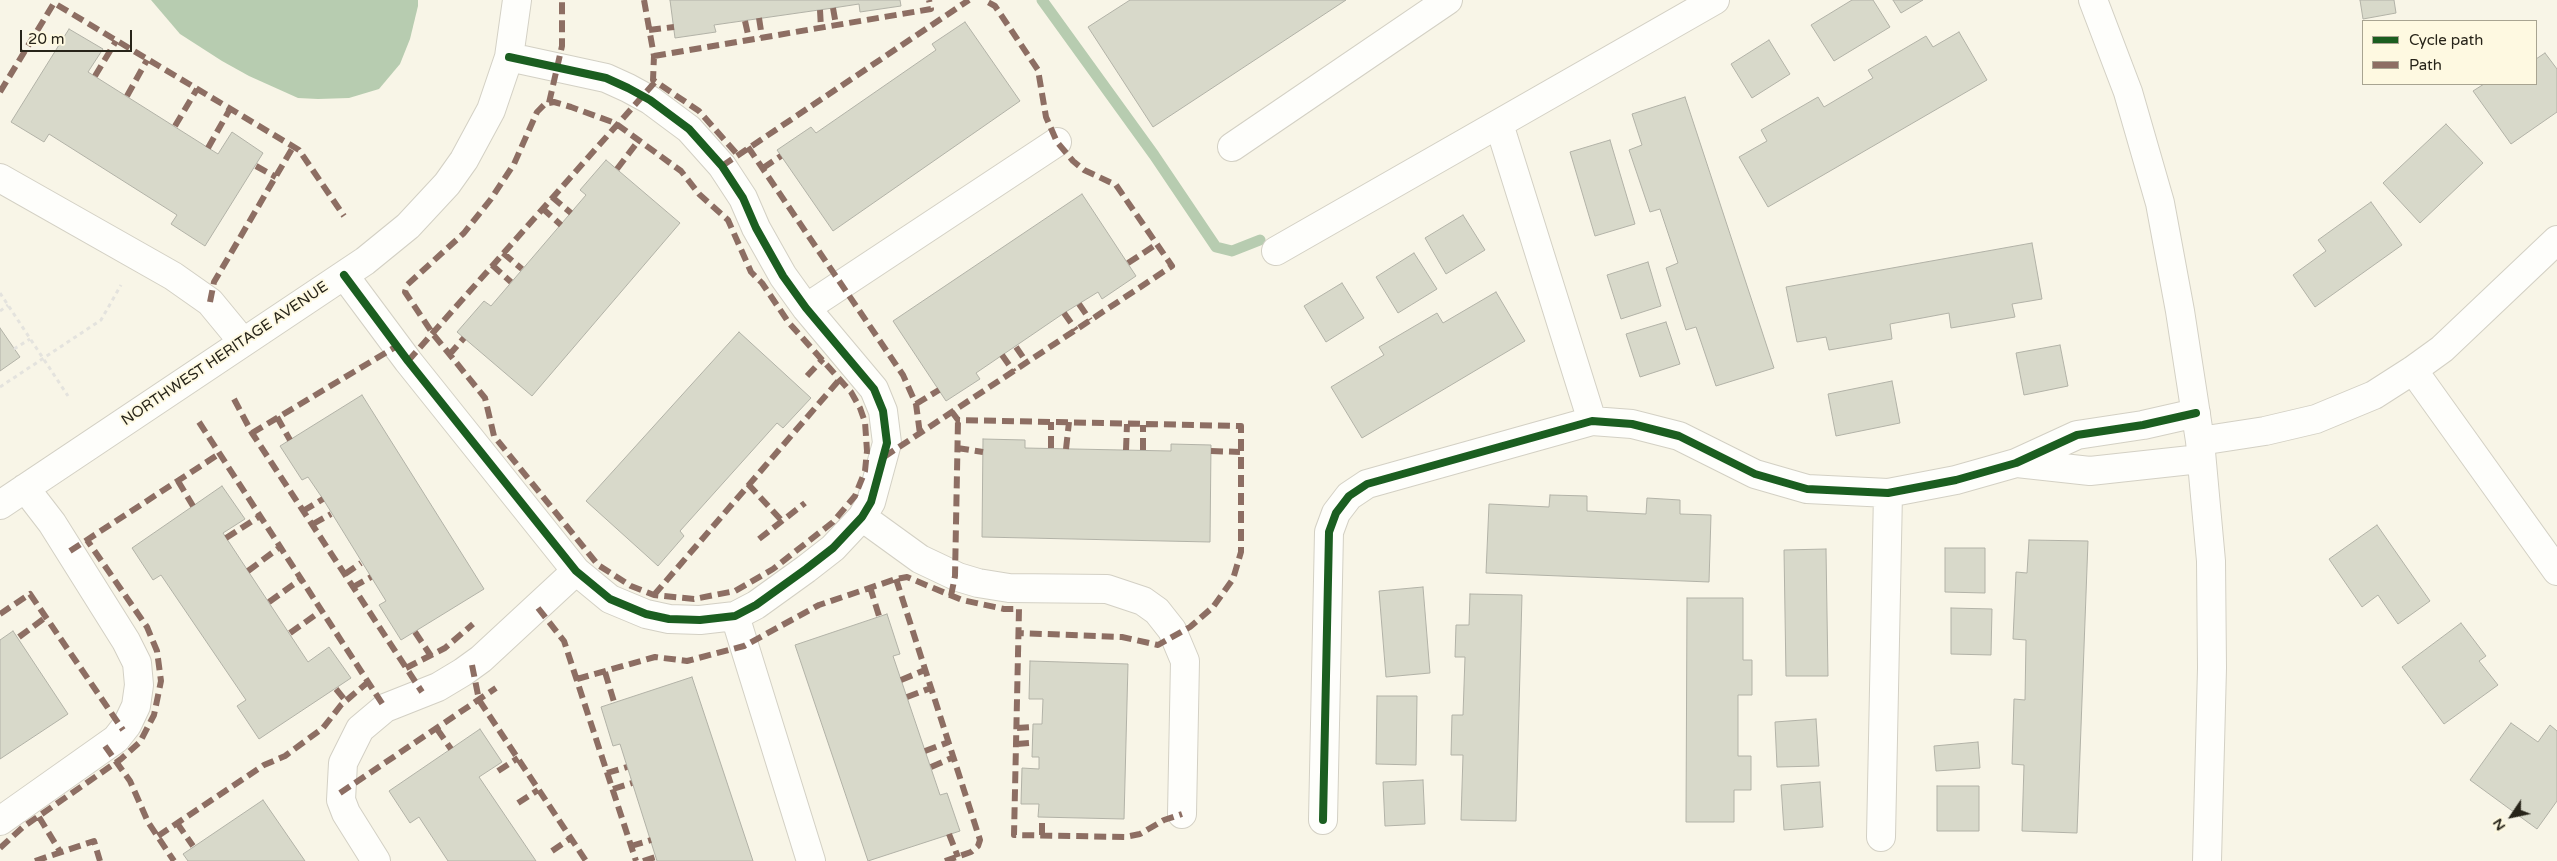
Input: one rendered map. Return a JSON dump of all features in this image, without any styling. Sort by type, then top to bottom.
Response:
[{"type":"street","name":"NORTHWEST HERITAGE AVENUE","points":[[0,505],[344,275],[388,244],[408,226],[447,184],[464,160],[486,118],[509,57],[517,0]]},
{"type":"street","points":[[1232,148],[1448,0]]},
{"type":"street","points":[[1276,251],[1715,0]]},
{"type":"street","points":[[2093,0],[2128,92],[2160,203],[2196,413],[2211,561],[2212,668],[2207,861]]},
{"type":"street","points":[[344,275],[408,361],[576,572],[610,599],[646,614],[669,620],[700,620],[735,616],[789,582],[834,548],[862,517],[871,502],[887,443],[883,411],[874,389],[859,368],[806,308],[783,276],[756,228],[743,198],[722,166],[688,129],[650,100],[606,78],[509,57]]},
{"type":"street","points":[[1499,124],[1592,421]]},
{"type":"street","points":[[806,308],[1057,142]]},
{"type":"street","points":[[0,178],[173,276],[210,302],[243,342]]},
{"type":"street","points":[[2016,463],[2090,471],[2200,450],[2316,418],[2374,394],[2413,370],[2442,349],[2557,240]]},
{"type":"street","points":[[2413,370],[2557,571]]},
{"type":"street","points":[[1323,820],[1329,532],[1336,513],[1349,496],[1367,484],[1592,421],[1632,424],[1679,436],[1755,474],[1807,489],[1888,493],[1956,480],[2016,463],[2077,435],[2143,425],[2196,413]]},
{"type":"street","points":[[0,821],[116,739],[127,725],[136,706],[139,685],[137,663],[126,641],[52,523],[25,488]]},
{"type":"street","points":[[1881,837],[1888,493]]},
{"type":"street","points":[[862,517],[920,559],[978,584],[1008,588],[1108,589],[1143,601],[1157,611],[1172,630],[1185,661],[1182,814]]},
{"type":"street","points":[[376,861],[346,813],[340,793],[343,763],[360,729],[385,708],[438,687],[472,666],[576,572]]},
{"type":"street","points":[[735,616],[812,861]]},
{"type":"path","points":[[0,387],[101,320],[137,256]]},
{"type":"path","points":[[0,293],[68,396]]},
{"type":"path","points":[[0,311],[8,305]]},
{"type":"path","points":[[14,349],[30,339]]},
{"type":"shaded area","points":[[151,0],[418,0],[418,6],[410,39],[400,64],[379,89],[349,98],[318,99],[298,98],[249,76],[222,61],[180,34]]},
{"type":"building","points":[[670,0],[900,0],[901,6],[860,12],[859,4],[714,25],[716,32],[675,38]]},
{"type":"building","points":[[1130,0],[1346,0],[1153,127],[1088,27]]},
{"type":"building","points":[[1852,0],[1873,0],[1890,27],[1834,61],[1811,25]]},
{"type":"building","points":[[1893,0],[1923,0],[1901,13]]},
{"type":"building","points":[[2360,0],[2394,0],[2396,13],[2363,19]]},
{"type":"building","points":[[965,22],[1020,101],[833,231],[777,150],[811,127],[816,133],[936,50],[932,44]]},
{"type":"building","points":[[69,29],[103,49],[88,72],[218,154],[232,132],[263,153],[205,246],[171,224],[177,215],[49,134],[44,142],[11,122]]},
{"type":"building","points":[[1959,32],[1987,80],[1768,207],[1739,157],[1767,141],[1761,130],[1818,97],[1824,107],[1873,78],[1868,70],[1926,36],[1933,47]]},
{"type":"building","points":[[1769,40],[1790,74],[1752,98],[1731,64]]},
{"type":"building","points":[[2545,53],[2557,69],[2557,112],[2511,144],[2473,91],[2482,85],[2537,85],[2537,58]]},
{"type":"building","points":[[1685,97],[1774,368],[1716,386],[1696,327],[1686,330],[1666,268],[1678,263],[1660,209],[1650,212],[1629,150],[1642,145],[1632,114]]},
{"type":"building","points":[[2446,124],[2483,163],[2420,223],[2383,183]]},
{"type":"building","points":[[1610,140],[1635,224],[1595,236],[1570,152]]},
{"type":"building","points":[[606,160],[680,223],[532,396],[457,332],[484,301],[491,306],[586,195],[580,190]]},
{"type":"building","points":[[1082,194],[1136,276],[1102,299],[1098,292],[1064,313],[976,373],[980,379],[946,401],[893,321]]},
{"type":"building","points":[[2371,202],[2402,245],[2315,307],[2293,275],[2326,251],[2318,240]]},
{"type":"building","points":[[1463,215],[1485,250],[1446,274],[1425,238]]},
{"type":"building","points":[[2032,243],[2042,299],[2012,304],[2015,317],[1951,328],[1949,313],[1890,324],[1892,339],[1829,350],[1826,337],[1797,342],[1786,287]]},
{"type":"building","points":[[1414,253],[1437,289],[1398,313],[1376,277]]},
{"type":"building","points":[[1648,262],[1661,306],[1621,319],[1607,275]]},
{"type":"building","points":[[1342,283],[1364,318],[1326,342],[1304,306]]},
{"type":"building","points":[[1496,292],[1525,341],[1362,438],[1331,387],[1384,355],[1379,347],[1437,313],[1443,323]]},
{"type":"building","points":[[1666,322],[1680,364],[1640,377],[1626,334]]},
{"type":"building","points":[[0,328],[20,357],[0,371]]},
{"type":"building","points":[[739,332],[811,398],[783,428],[777,423],[680,531],[684,536],[658,566],[586,501]]},
{"type":"building","points":[[2060,345],[2068,386],[2024,395],[2016,353]]},
{"type":"building","points":[[1892,381],[1900,423],[1836,436],[1828,394]]},
{"type":"building","points":[[362,395],[484,589],[401,640],[379,605],[386,601],[323,499],[308,477],[302,480],[280,446]]},
{"type":"building","points":[[983,439],[1025,440],[1025,448],[1171,451],[1171,444],[1211,445],[1210,542],[982,537]]},
{"type":"building","points":[[222,486],[245,519],[223,533],[308,662],[329,647],[351,678],[259,739],[237,706],[246,700],[161,575],[153,580],[132,548]]},
{"type":"building","points":[[1550,495],[1587,496],[1587,511],[1646,514],[1647,498],[1680,500],[1680,514],[1711,515],[1709,582],[1486,573],[1489,504],[1549,507]]},
{"type":"building","points":[[2377,525],[2430,601],[2398,624],[2378,595],[2362,607],[2329,559]]},
{"type":"building","points":[[2029,540],[2088,541],[2077,833],[2022,831],[2024,765],[2012,764],[2014,699],[2025,700],[2026,640],[2013,639],[2016,572],[2027,573]]},
{"type":"building","points":[[1945,548],[1985,548],[1985,593],[1945,592]]},
{"type":"building","points":[[1826,549],[1828,676],[1786,676],[1784,550]]},
{"type":"building","points":[[1423,587],[1430,673],[1386,677],[1379,591]]},
{"type":"building","points":[[1470,594],[1522,595],[1516,821],[1461,820],[1463,755],[1451,755],[1452,715],[1463,715],[1465,657],[1455,657],[1456,625],[1469,625]]},
{"type":"building","points":[[1687,598],[1743,598],[1743,660],[1752,660],[1752,695],[1738,695],[1738,756],[1751,756],[1751,790],[1734,790],[1734,822],[1686,822]]},
{"type":"building","points":[[1951,608],[1992,609],[1991,655],[1951,654]]},
{"type":"building","points":[[887,614],[900,654],[893,656],[940,795],[947,793],[960,831],[868,861],[795,645]]},
{"type":"building","points":[[2461,623],[2486,656],[2479,661],[2498,685],[2444,724],[2402,667]]},
{"type":"building","points":[[13,631],[68,714],[0,759],[0,640]]},
{"type":"building","points":[[1030,661],[1128,664],[1124,819],[1038,817],[1039,804],[1021,804],[1022,768],[1039,769],[1039,757],[1032,757],[1033,724],[1042,724],[1043,699],[1029,699]]},
{"type":"building","points":[[692,677],[753,861],[657,861],[620,744],[613,746],[601,707]]},
{"type":"building","points":[[1377,696],[1417,696],[1416,765],[1376,764]]},
{"type":"building","points":[[1816,719],[1819,766],[1777,767],[1775,722]]},
{"type":"building","points":[[2511,723],[2538,742],[2550,725],[2557,731],[2557,801],[2537,829],[2470,780]]},
{"type":"building","points":[[480,729],[502,762],[479,777],[536,861],[448,861],[419,817],[410,823],[389,791]]},
{"type":"building","points":[[1978,742],[1980,768],[1936,771],[1934,746]]},
{"type":"building","points":[[1423,780],[1425,824],[1385,826],[1383,782]]},
{"type":"building","points":[[1820,782],[1823,827],[1784,830],[1781,785]]},
{"type":"building","points":[[1937,786],[1979,786],[1979,831],[1937,831]]},
{"type":"building","points":[[263,800],[305,861],[188,861],[183,854]]},
{"type":"waterway","points":[[1042,0],[1154,155],[1216,247],[1232,251],[1260,240]]},
{"type":"marked path","points":[[549,103],[554,102],[571,107],[615,123],[681,171],[699,194],[728,220],[751,272],[762,283],[789,323],[851,392],[860,408],[865,422],[867,451],[865,471],[855,496],[833,522],[773,569],[735,591],[694,599],[654,595],[631,586],[598,565],[494,436],[485,398],[433,334],[405,292],[407,285],[464,233],[491,199],[514,164],[537,112],[549,103],[562,46],[562,0]]},
{"type":"marked path","points":[[644,0],[654,56],[653,80],[699,111],[737,154]]},
{"type":"marked path","points":[[654,56],[931,9],[929,0]]},
{"type":"marked path","points":[[722,166],[969,0]]},
{"type":"marked path","points":[[884,457],[1172,266],[1116,185],[1084,170],[1073,161],[1057,142],[1046,117],[1038,70],[995,6],[984,0]]},
{"type":"marked path","points":[[0,92],[54,3],[299,150],[344,216]]},
{"type":"marked path","points":[[833,8],[836,25]]},
{"type":"marked path","points":[[820,10],[821,28]]},
{"type":"marked path","points":[[759,18],[762,37]]},
{"type":"marked path","points":[[745,21],[749,39]]},
{"type":"marked path","points":[[649,30],[674,27]]},
{"type":"marked path","points":[[95,76],[116,41]]},
{"type":"marked path","points":[[127,96],[147,60]]},
{"type":"marked path","points":[[408,361],[655,82]]},
{"type":"marked path","points":[[175,126],[197,89]]},
{"type":"marked path","points":[[208,148],[230,109]]},
{"type":"marked path","points":[[617,169],[639,140]]},
{"type":"marked path","points":[[210,302],[214,282],[293,147]]},
{"type":"marked path","points":[[748,147],[903,375],[916,404],[920,434]]},
{"type":"marked path","points":[[763,168],[781,156]]},
{"type":"marked path","points":[[256,166],[276,177]]},
{"type":"marked path","points":[[552,197],[571,213]]},
{"type":"marked path","points":[[542,208],[561,225]]},
{"type":"marked path","points":[[1128,263],[1157,244]]},
{"type":"marked path","points":[[503,253],[522,269]]},
{"type":"marked path","points":[[492,265],[511,282]]},
{"type":"marked path","points":[[1079,304],[1090,320]]},
{"type":"marked path","points":[[1064,313],[1076,330]]},
{"type":"marked path","points":[[449,355],[464,338]]},
{"type":"marked path","points":[[252,433],[397,346]]},
{"type":"marked path","points":[[1016,347],[1027,363]]},
{"type":"marked path","points":[[1002,355],[1014,372]]},
{"type":"marked path","points":[[807,376],[823,359]]},
{"type":"marked path","points":[[654,595],[840,379]]},
{"type":"marked path","points":[[916,404],[939,390]]},
{"type":"marked path","points":[[234,399],[252,433],[422,692]]},
{"type":"marked path","points":[[952,412],[958,420],[1241,426],[1241,552],[1233,579],[1213,607],[1190,627],[1158,645],[1122,637],[1019,633]]},
{"type":"marked path","points":[[277,417],[290,440]]},
{"type":"marked path","points":[[951,596],[955,576],[958,420]]},
{"type":"marked path","points":[[199,422],[385,708]]},
{"type":"marked path","points":[[1051,422],[1051,448]]},
{"type":"marked path","points":[[1066,449],[1069,422]]},
{"type":"marked path","points":[[1126,450],[1127,424]]},
{"type":"marked path","points":[[1143,425],[1143,450]]},
{"type":"marked path","points":[[957,448],[983,452]]},
{"type":"marked path","points":[[1211,451],[1240,452]]},
{"type":"marked path","points":[[70,551],[219,454]]},
{"type":"marked path","points":[[178,481],[193,506]]},
{"type":"marked path","points":[[748,484],[782,521]]},
{"type":"marked path","points":[[303,511],[323,499]]},
{"type":"marked path","points":[[759,539],[805,503]]},
{"type":"marked path","points":[[313,524],[331,514]]},
{"type":"marked path","points":[[226,538],[260,516]]},
{"type":"marked path","points":[[0,848],[23,827],[121,759],[140,742],[154,715],[161,681],[157,651],[147,627],[87,540]]},
{"type":"marked path","points":[[248,571],[280,547]]},
{"type":"marked path","points":[[345,574],[361,563]]},
{"type":"marked path","points":[[353,587],[371,577]]},
{"type":"marked path","points":[[577,679],[655,657],[687,661],[744,646],[819,605],[907,577],[962,600],[1004,609],[1019,609],[1014,835],[1125,837],[1140,834],[1164,820],[1182,814]]},
{"type":"marked path","points":[[269,602],[301,579]]},
{"type":"marked path","points":[[896,579],[980,840],[978,846],[971,852],[945,861]]},
{"type":"marked path","points":[[870,587],[879,616]]},
{"type":"marked path","points":[[0,614],[30,594],[123,730]]},
{"type":"marked path","points":[[538,608],[564,641],[636,861]]},
{"type":"marked path","points":[[290,633],[321,611]]},
{"type":"marked path","points":[[19,637],[46,617]]},
{"type":"marked path","points":[[406,668],[445,648],[473,624]]},
{"type":"marked path","points":[[415,632],[431,656]]},
{"type":"marked path","points":[[472,665],[479,700],[586,861]]},
{"type":"marked path","points":[[901,680],[925,670]]},
{"type":"marked path","points":[[605,672],[614,702]]},
{"type":"marked path","points":[[158,836],[264,765],[285,756],[323,728],[341,705],[368,682]]},
{"type":"marked path","points":[[340,793],[496,688]]},
{"type":"marked path","points":[[907,697],[931,688]]},
{"type":"marked path","points":[[336,689],[345,700]]},
{"type":"marked path","points":[[1017,728],[1032,727]]},
{"type":"marked path","points":[[437,729],[451,749]]},
{"type":"marked path","points":[[925,751],[949,742]]},
{"type":"marked path","points":[[1017,744],[1030,743]]},
{"type":"marked path","points":[[105,746],[130,781],[148,822],[174,861]]},
{"type":"marked path","points":[[931,767],[954,757]]},
{"type":"marked path","points":[[498,771],[518,758]]},
{"type":"marked path","points":[[607,773],[627,767]]},
{"type":"marked path","points":[[613,789],[632,783]]},
{"type":"marked path","points":[[518,803],[538,790]]},
{"type":"marked path","points":[[39,817],[61,853]]},
{"type":"marked path","points":[[1042,818],[1042,835]]},
{"type":"marked path","points":[[177,823],[193,846]]},
{"type":"marked path","points":[[949,834],[958,857]]},
{"type":"marked path","points":[[552,851],[571,838]]},
{"type":"marked path","points":[[631,846],[651,840]]},
{"type":"marked path","points":[[35,861],[94,841],[100,861]]},
{"type":"marked path","points":[[643,861],[656,857]]},
{"type":"cycle path","points":[[344,275],[408,361],[576,571],[610,599],[646,614],[669,619],[700,620],[735,616],[756,605],[833,548],[862,517],[871,502],[887,443],[883,411],[874,389],[806,308],[783,276],[756,228],[743,198],[722,166],[689,129],[650,100],[628,88],[606,78],[509,57]]},
{"type":"cycle path","points":[[1323,820],[1329,532],[1336,513],[1349,496],[1367,484],[1592,421],[1632,424],[1679,436],[1755,474],[1807,489],[1888,493],[1956,480],[2016,463],[2077,435],[2143,425],[2196,413]]}]
